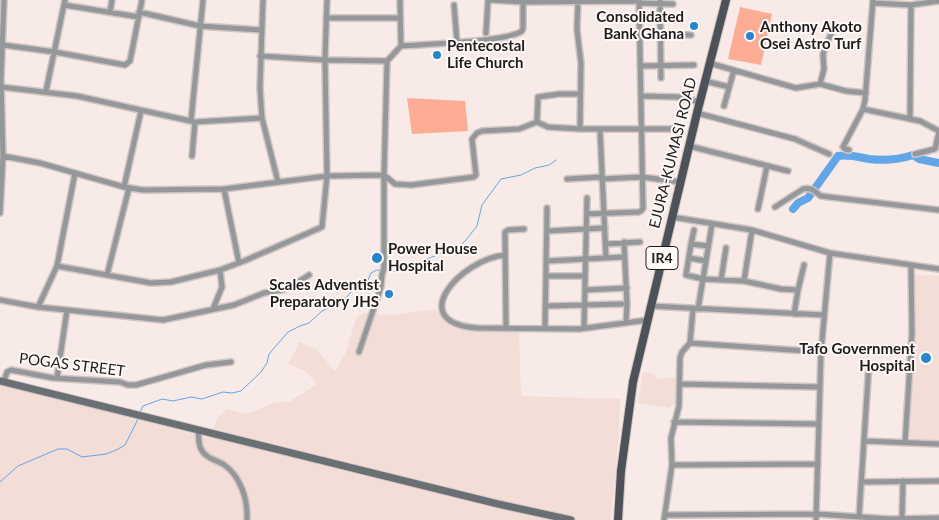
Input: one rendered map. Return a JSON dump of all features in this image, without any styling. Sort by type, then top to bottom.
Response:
[{"type":"main road","name":"EJURA-KUMASI ROAD","points":[[618,520],[621,471],[633,382],[680,182],[726,0]]},
{"type":"street","points":[[0,212],[3,156],[1,79],[4,0]]},
{"type":"street","points":[[110,12],[112,0]]},
{"type":"street","points":[[3,45],[55,52],[125,65],[128,64],[142,0]]},
{"type":"street","points":[[192,156],[203,0]]},
{"type":"street","points":[[263,0],[260,56],[262,118],[278,182]]},
{"type":"street","points":[[57,266],[151,283],[171,282],[220,270],[322,227],[327,176],[325,60],[327,0]]},
{"type":"street","points":[[401,0],[401,46]]},
{"type":"street","points":[[486,33],[489,0],[523,2],[639,1],[673,4]]},
{"type":"street","points":[[578,1],[577,30],[581,63],[580,129]]},
{"type":"street","points":[[587,214],[642,210],[639,1]]},
{"type":"street","points":[[849,150],[843,147],[863,109],[866,93],[873,1],[911,5],[939,1]]},
{"type":"street","points":[[46,91],[64,2],[110,12],[200,26],[261,30]]},
{"type":"street","points":[[359,352],[381,287],[384,268],[387,61],[401,46],[496,38],[520,33],[522,28],[523,2]]},
{"type":"street","points":[[660,2],[661,78]]},
{"type":"street","points":[[454,5],[457,42]]},
{"type":"street","points":[[910,119],[911,5]]},
{"type":"street","points":[[326,18],[400,18]]},
{"type":"street","points":[[640,19],[678,19]]},
{"type":"street","points":[[820,84],[824,69],[823,56],[825,47],[835,26]]},
{"type":"street","points":[[640,34],[691,35]]},
{"type":"street","points":[[260,56],[387,61]]},
{"type":"street","points":[[709,63],[796,88],[820,84],[846,91],[866,93]]},
{"type":"street","points":[[640,66],[661,64],[694,65]]},
{"type":"street","points":[[724,106],[734,70]]},
{"type":"street","points":[[705,81],[729,87]]},
{"type":"street","points":[[1,87],[46,91],[193,122],[262,118]]},
{"type":"street","points":[[537,122],[538,97],[580,94]]},
{"type":"street","points":[[641,96],[678,97],[700,102]]},
{"type":"street","points":[[863,109],[929,124],[939,131],[936,149],[914,154]]},
{"type":"street","points":[[107,275],[141,111]]},
{"type":"street","points":[[697,113],[794,139],[828,154]]},
{"type":"street","points":[[3,156],[40,163],[126,187],[164,191],[224,189],[327,176],[384,175],[398,185],[411,185],[470,179],[476,175],[472,139],[477,132],[482,130],[519,129],[537,122],[548,127],[580,129],[673,129]]},
{"type":"street","points":[[600,130],[606,258]]},
{"type":"street","points":[[689,146],[788,171]]},
{"type":"street","points":[[758,209],[767,166]]},
{"type":"street","points":[[38,307],[57,266],[75,173]]},
{"type":"street","points":[[567,179],[642,177],[680,182]]},
{"type":"street","points":[[775,207],[803,188],[814,190],[821,196],[939,210]]},
{"type":"street","points":[[224,189],[239,263]]},
{"type":"street","points":[[584,328],[587,198]]},
{"type":"street","points":[[546,328],[547,208]]},
{"type":"street","points":[[672,217],[752,230],[830,253],[939,269]]},
{"type":"street","points":[[712,224],[690,344],[682,352],[680,358],[679,406],[670,444],[672,464],[664,517],[768,517],[817,514],[902,519],[939,518]]},
{"type":"street","points":[[548,231],[605,228]]},
{"type":"street","points":[[506,328],[506,231],[524,229]]},
{"type":"street","points":[[694,230],[686,275],[703,279],[744,282],[798,290]]},
{"type":"street","points":[[744,282],[752,230]]},
{"type":"street","points":[[624,242],[627,288],[626,323]]},
{"type":"street","points":[[606,244],[640,242]]},
{"type":"street","points":[[691,244],[708,246]]},
{"type":"street","points":[[721,280],[726,248]]},
{"type":"street","points":[[816,520],[821,352],[830,253]]},
{"type":"street","points":[[505,255],[493,257],[474,265],[460,274],[447,290],[442,303],[442,312],[445,317],[462,327],[506,328],[584,328],[648,320]]},
{"type":"street","points":[[547,261],[624,257]]},
{"type":"street","points":[[689,258],[706,260]]},
{"type":"street","points":[[794,314],[804,265]]},
{"type":"street","points":[[906,443],[912,333],[911,265]]},
{"type":"street","points":[[214,310],[222,287],[220,270]]},
{"type":"street","points":[[0,300],[38,307],[163,320],[234,305],[264,293],[282,290],[309,275]]},
{"type":"street","points":[[546,276],[586,276]]},
{"type":"street","points":[[585,290],[627,288]]},
{"type":"street","points":[[546,306],[622,304]]},
{"type":"street","points":[[651,306],[824,315]]},
{"type":"street","points":[[57,378],[67,310]]},
{"type":"street","points":[[690,344],[821,352]]},
{"type":"street","name":"POGAS STREET","points":[[2,382],[7,372],[11,370],[57,378],[120,382],[136,385],[206,365],[232,362]]},
{"type":"street","points":[[859,517],[869,363]]},
{"type":"street","points":[[2,382],[498,504],[571,520]]},
{"type":"street","points":[[680,384],[820,387]]},
{"type":"street","points":[[674,422],[820,424]]},
{"type":"street","points":[[198,430],[201,450],[210,458],[223,464],[237,480],[247,504],[247,520]]},
{"type":"street","points":[[864,441],[939,444]]},
{"type":"street","points":[[672,464],[818,464]]},
{"type":"street","points":[[861,482],[939,481]]},
{"type":"street","points":[[902,482],[902,519]]},
{"type":"shaded area","name":"Anthony Akoto Osei Astro Turf","points":[[740,7],[772,14],[761,65],[728,59]]},
{"type":"shaded area","points":[[407,98],[465,101],[468,131],[412,134]]},
{"type":"shaded area","name":"Tafo Government Hospital","points":[[915,275],[939,276],[939,440],[910,439]]},
{"type":"shaded area","points":[[435,309],[444,320],[456,328],[476,331],[519,330],[521,396],[620,399],[611,520],[0,520],[0,385],[209,438],[219,416],[227,409],[247,414],[276,402],[289,402],[317,384],[305,371],[288,364],[300,342],[316,349],[335,371],[345,354],[357,316],[365,313],[392,315]]},
{"type":"shaded area","points":[[643,372],[655,374],[655,378],[677,378],[678,395],[676,403],[669,408],[638,403]]},
{"type":"waterway","points":[[793,209],[798,203],[808,198],[838,156],[886,160],[913,155],[919,159],[939,163]]},
{"type":"waterway","points":[[385,271],[412,270],[425,260],[444,252],[454,252],[477,226],[482,205],[501,179],[521,175],[535,168],[549,165],[556,160]]},
{"type":"waterway","points":[[140,412],[143,406],[162,399],[173,401],[191,397],[202,399],[223,392],[241,391],[261,372],[267,363],[269,354],[288,332],[309,323],[322,311],[344,300],[351,292],[367,282],[371,273],[381,270]]},
{"type":"waterway","points":[[0,482],[18,466],[58,449],[67,449],[82,457],[106,454],[116,450],[125,445],[138,419]]},
{"type":"place","name":"Consolidated Bank Ghana","points":[[694,26]]},
{"type":"place","name":"Anthony Akoto Osei Astro Turf","points":[[750,36]]},
{"type":"place","name":"Pentecostal Life Church","points":[[437,55]]},
{"type":"place","name":"Power House Hospital","points":[[377,258]]},
{"type":"place","name":"Scales Adventist Preparatory JHS","points":[[389,294]]},
{"type":"place","name":"Tafo Government Hospital","points":[[926,358]]}]
